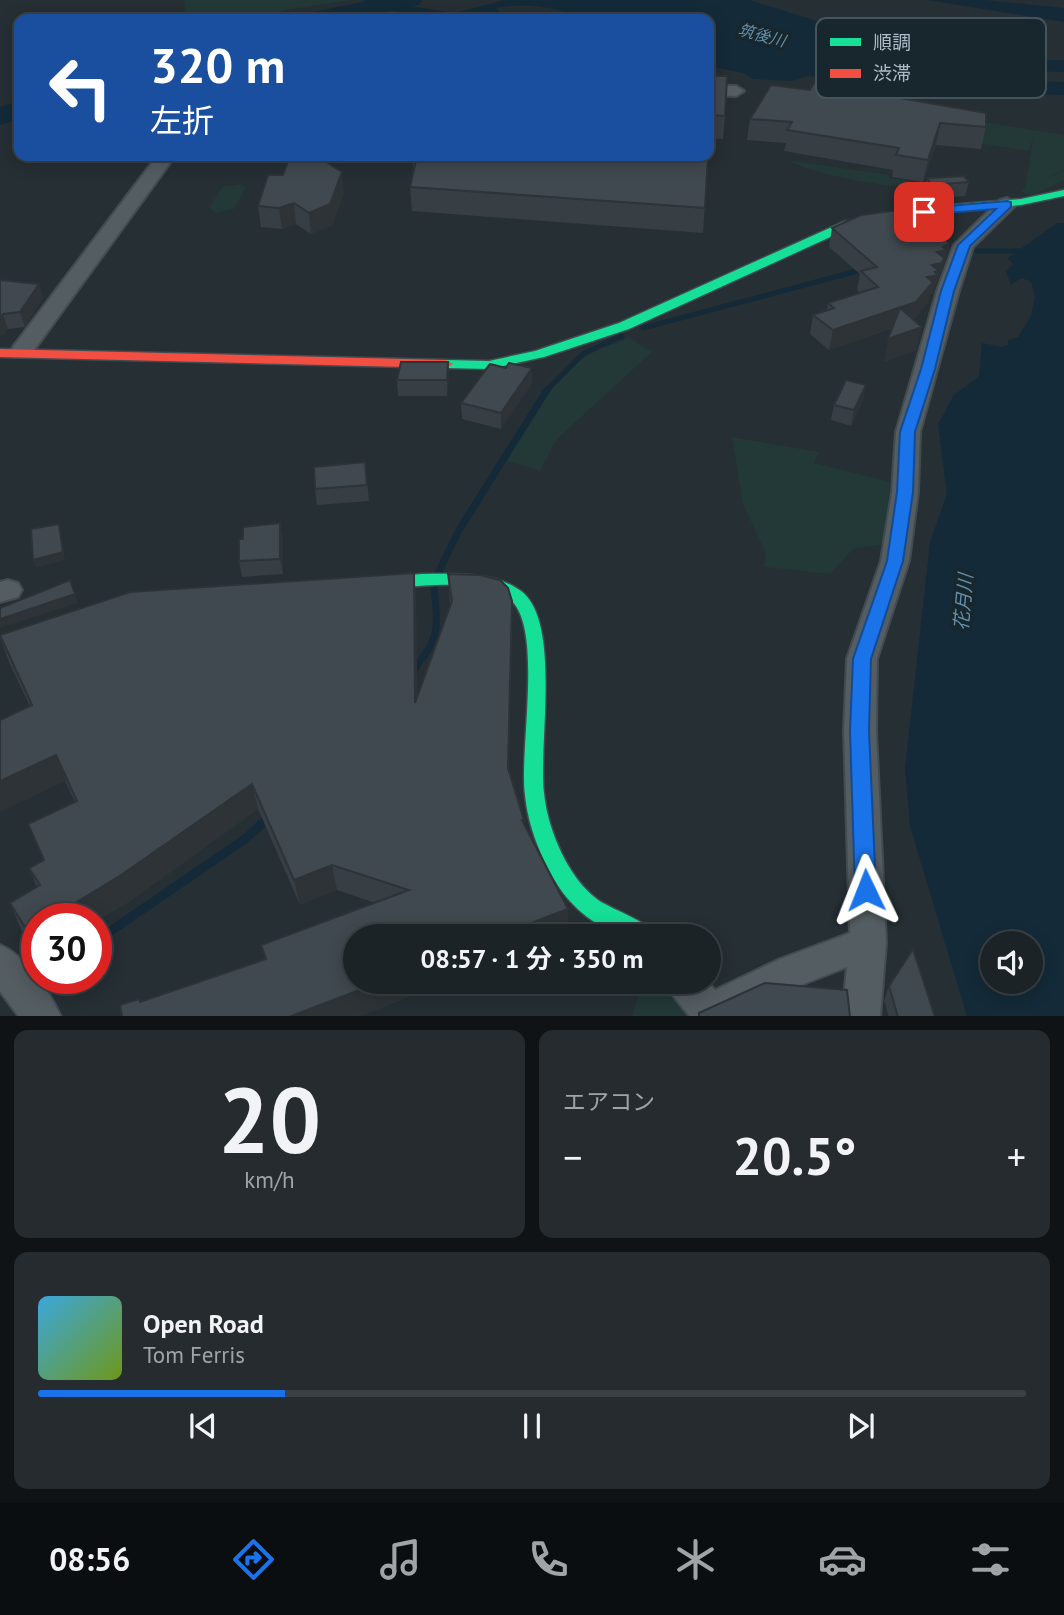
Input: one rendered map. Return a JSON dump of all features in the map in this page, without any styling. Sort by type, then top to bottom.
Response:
[{"type":"street","points":[[714,90],[736,91]]},
{"type":"street","points":[[22,352],[162,161]]},
{"type":"street","points":[[0,353],[263,362],[489,365],[539,354],[624,326],[847,225],[885,216],[1037,201],[1064,193]]},
{"type":"street","points":[[861,1016],[868,943],[860,731],[862,659],[895,561],[905,492],[908,432],[948,291],[964,245],[1007,204]]},
{"type":"street","points":[[354,586],[436,581],[481,584],[516,594],[530,608],[537,663],[532,733],[534,793],[549,847],[576,894],[625,924]]},
{"type":"street","points":[[695,994],[709,1011],[793,971],[868,943]]},
{"type":"green space","points":[[184,0],[352,0],[274,14],[185,14]]},
{"type":"green space","points":[[921,112],[1064,135],[1064,170],[1037,182],[1064,171],[1064,180],[1031,196],[1020,191],[1025,188],[1034,136],[1028,151],[978,143]]},
{"type":"green space","points":[[787,160],[889,175],[889,178],[947,187],[909,187],[866,182],[822,173]]},
{"type":"green space","points":[[240,184],[246,187],[234,209],[215,213],[209,208],[222,187]]},
{"type":"green space","points":[[629,338],[652,352],[557,439],[540,471],[507,461],[542,403],[563,376],[589,355]]},
{"type":"green space","points":[[732,437],[819,452],[814,463],[890,482],[884,544],[853,549],[830,574],[764,567],[766,553],[743,505]]},
{"type":"green space","points":[[639,994],[682,994],[701,1016],[632,1016]]},
{"type":"water","name":"筑後川","points":[[362,0],[420,0],[403,5],[454,13],[502,1],[498,0],[749,0],[816,21],[816,76],[791,81],[753,79],[744,73],[714,67],[714,14],[571,14],[518,6],[496,8],[499,12],[476,14],[412,14]]},
{"type":"water","points":[[927,0],[984,0],[1064,8],[1064,22]]},
{"type":"water","points":[[1046,60],[1064,60],[1064,72],[1046,71]]},
{"type":"water","points":[[1046,82],[1064,82],[1064,95],[1046,95]]},
{"type":"water","points":[[1057,223],[1064,223],[1064,1016],[967,1016],[910,826],[905,769],[930,542],[975,414],[982,343],[1002,347],[1008,345],[1008,340],[1018,337],[1031,316],[1035,297],[1031,281],[1021,278],[1011,285],[1006,271],[1013,264],[1008,258]]},
{"type":"building","points":[[714,76],[727,76],[725,116],[714,115]]},
{"type":"building","points":[[814,83],[816,98],[900,98],[986,113],[986,127],[940,123],[928,160],[896,155],[899,148],[787,130],[792,122],[750,119],[771,85],[810,90]]},
{"type":"building","points":[[288,161],[325,161],[342,172],[330,204],[309,213],[294,203],[279,208],[258,206],[268,175],[283,175]]},
{"type":"building","points":[[416,161],[708,161],[705,208],[410,187]]},
{"type":"building","points":[[964,176],[969,182],[932,185],[927,178]]},
{"type":"building","points":[[907,209],[950,243],[943,247],[947,250],[937,252],[944,258],[942,263],[932,265],[939,271],[935,272],[938,275],[927,277],[933,282],[916,302],[833,330],[813,315],[834,308],[828,303],[878,287],[861,271],[877,267],[832,228],[861,215]]},
{"type":"building","points":[[0,280],[39,284],[20,312],[3,314],[0,319]]},
{"type":"building","points":[[900,308],[922,327],[888,339]]},
{"type":"building","points":[[401,362],[448,362],[447,380],[397,380]]},
{"type":"building","points":[[509,363],[532,368],[501,413],[461,403],[490,364],[506,368]]},
{"type":"building","points":[[846,380],[866,385],[854,410],[834,405]]},
{"type":"building","points":[[365,462],[367,485],[315,489],[314,467]]},
{"type":"building","points":[[280,523],[280,559],[239,561],[239,539],[243,539],[243,527]]},
{"type":"building","points":[[59,524],[63,552],[33,560],[31,529]]},
{"type":"building","points":[[414,573],[415,703],[452,601],[448,574],[480,575],[500,580],[508,588],[512,601],[508,768],[522,820],[568,909],[529,924],[343,924],[343,994],[349,994],[292,1016],[122,1016],[120,1005],[139,999],[140,1002],[266,959],[261,945],[409,890],[332,865],[294,880],[252,784],[121,875],[75,903],[21,903],[21,921],[10,903],[40,885],[29,868],[44,860],[28,824],[77,801],[56,755],[0,781],[0,720],[32,705],[0,635],[130,592]]},
{"type":"building","points":[[70,580],[75,594],[0,619],[0,608]]},
{"type":"building","points":[[913,949],[935,1016],[898,1016],[889,986]]},
{"type":"building","points":[[765,983],[847,990],[850,1016],[699,1016],[699,1013]]},
{"type":"waterway","points":[[339,14],[410,0]]},
{"type":"waterway","points":[[0,116],[14,112]]},
{"type":"waterway","points":[[977,251],[1025,251]]},
{"type":"waterway","points":[[643,328],[865,269]]},
{"type":"waterway","points":[[547,390],[584,353],[622,336]]},
{"type":"waterway","name":"花月川","points":[[971,510],[958,424],[968,403],[1025,360]]},
{"type":"waterway","points":[[437,575],[459,530],[547,390]]},
{"type":"waterway","points":[[414,668],[429,648],[436,630],[434,586]]},
{"type":"waterway","points":[[411,671],[414,668]]},
{"type":"waterway","points":[[112,930],[245,839],[269,817]]},
{"type":"traffic: fast","points":[[446,364],[489,365],[539,354],[624,326],[847,225],[912,212],[1021,202],[1064,193]]},
{"type":"traffic: fast","points":[[366,585],[422,580],[466,580],[503,588],[517,596],[528,611],[534,632],[536,688],[533,773],[539,818],[566,881],[589,905],[622,924]]},
{"type":"traffic: jam","points":[[0,353],[446,364]]},
{"type":"route","points":[[866,890],[860,731],[862,659],[895,561],[905,492],[908,432],[948,291],[964,245],[1007,204],[924,212]]}]
